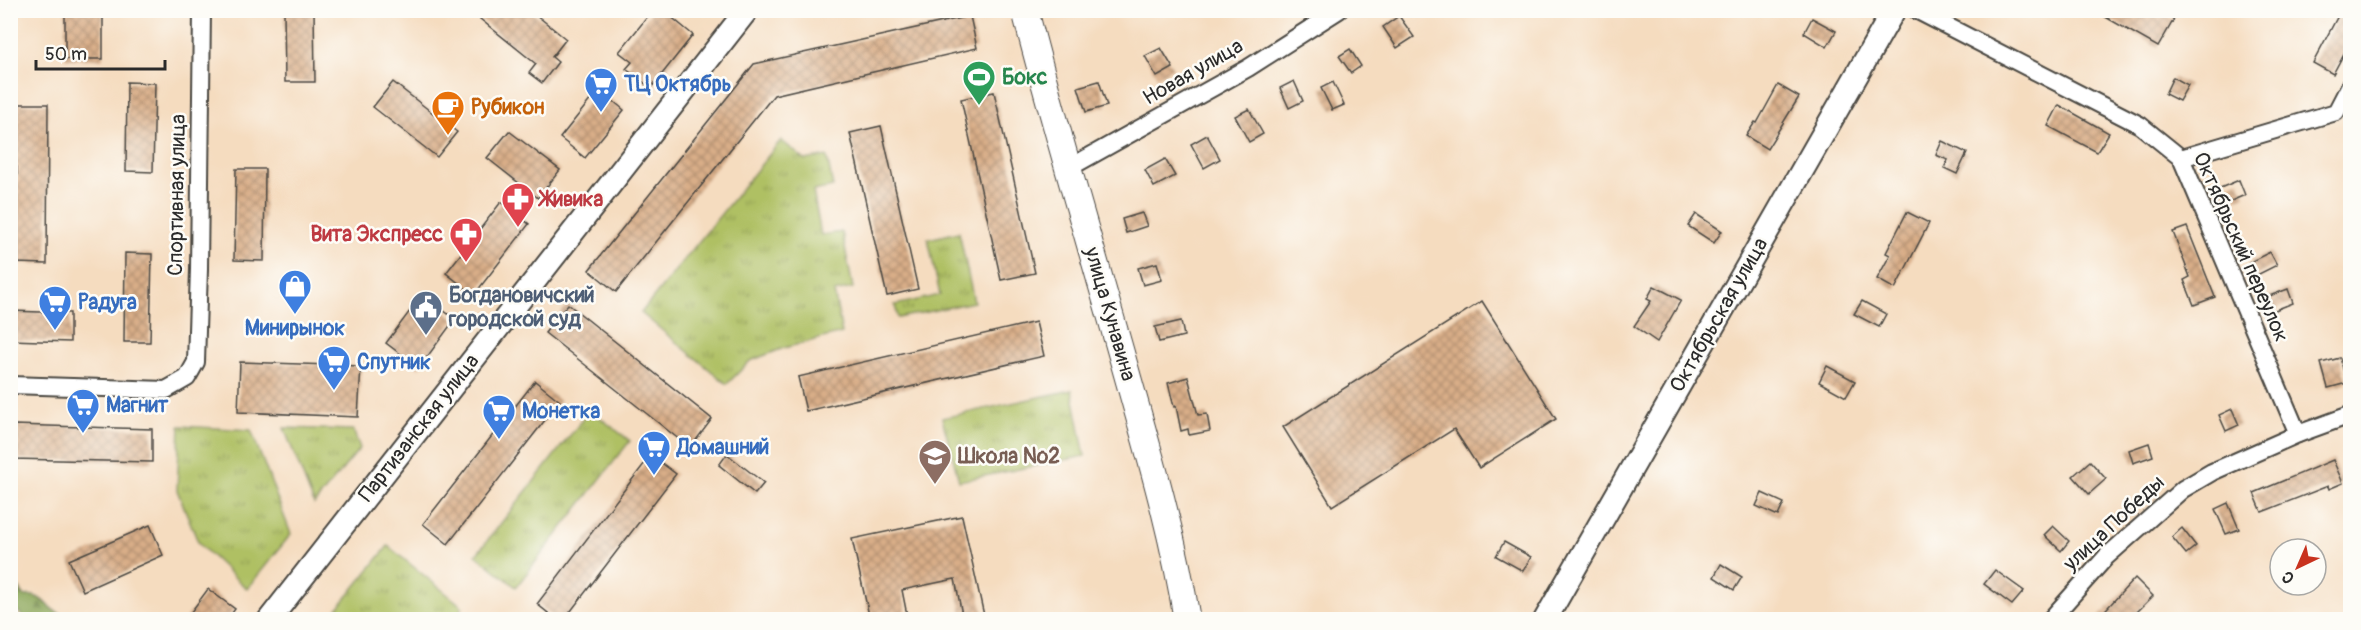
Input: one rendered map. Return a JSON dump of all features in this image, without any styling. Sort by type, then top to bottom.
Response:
[{"type":"main road","name":"улица Кунавина","points":[[1025,10],[1067,169],[1157,478],[1170,530],[1186,620]]},
{"type":"street","name":"Спортивная улица","points":[[10,385],[166,390],[187,378],[196,362],[202,10]]},
{"type":"street","name":"Партизанская улица","points":[[269,620],[747,10]]},
{"type":"street","name":"Новая улица","points":[[1067,169],[1248,68],[1339,10]]},
{"type":"street","name":"Октябрьская улица","points":[[1545,620],[1894,10]]},
{"type":"street","name":"Октябрьский переулок","points":[[1916,10],[2140,125],[2181,158],[2298,434]]},
{"type":"street","points":[[2181,158],[2336,111],[2350,85]]},
{"type":"street","name":"улица Победы","points":[[2050,620],[2106,556],[2183,489],[2212,472],[2298,434],[2350,415]]},
{"type":"green space","points":[[781,140],[805,160],[827,156],[833,187],[813,191],[821,235],[842,232],[853,288],[834,292],[842,333],[784,348],[750,361],[727,384],[641,313]]},
{"type":"green space","points":[[959,232],[974,302],[898,318],[895,305],[940,295],[928,239]]},
{"type":"green space","points":[[1072,390],[1085,456],[959,481],[942,418]]},
{"type":"green space","points":[[590,410],[630,441],[516,587],[476,555]]},
{"type":"green space","points":[[180,426],[251,430],[291,534],[247,589],[199,544],[177,490]]},
{"type":"green space","points":[[284,428],[353,430],[360,448],[314,504]]},
{"type":"green space","points":[[388,546],[463,607],[453,619],[329,619]]},
{"type":"green space","points":[[11,586],[19,588],[25,596],[30,595],[42,600],[67,619],[24,619],[18,611],[13,612],[11,617]]},
{"type":"building","points":[[65,10],[103,10],[103,59],[65,59]]},
{"type":"building","points":[[284,10],[314,10],[315,82],[285,82]]},
{"type":"building","points":[[469,10],[530,10],[566,39],[552,57],[558,62],[542,83],[529,73],[536,64]]},
{"type":"building","points":[[653,10],[663,10],[693,35],[651,88],[626,69],[632,62],[619,52]]},
{"type":"building","points":[[2093,10],[2159,10],[2174,19],[2158,47]]},
{"type":"building","points":[[2340,12],[2350,17],[2350,42],[2333,74],[2313,63]]},
{"type":"building","points":[[970,16],[977,48],[774,95],[616,292],[589,270],[754,64]]},
{"type":"building","points":[[1399,16],[1414,37],[1397,48],[1383,27]]},
{"type":"building","points":[[1812,18],[1836,31],[1827,47],[1804,33]]},
{"type":"building","points":[[1161,48],[1173,68],[1157,77],[1145,56]]},
{"type":"building","points":[[1350,49],[1361,66],[1351,73],[1339,56]]},
{"type":"building","points":[[2173,77],[2188,85],[2179,101],[2165,94]]},
{"type":"building","points":[[1099,81],[1107,106],[1086,112],[1078,87]]},
{"type":"building","points":[[1294,81],[1303,101],[1289,108],[1280,88]]},
{"type":"building","points":[[127,82],[155,83],[153,172],[126,171]]},
{"type":"building","points":[[393,82],[457,132],[437,157],[373,107]]},
{"type":"building","points":[[1333,82],[1344,105],[1332,110],[1321,88]]},
{"type":"building","points":[[1778,85],[1799,97],[1767,149],[1746,136],[1755,122],[1757,123]]},
{"type":"building","points":[[599,89],[624,110],[585,158],[560,138]]},
{"type":"building","points":[[994,92],[1035,273],[1001,280],[961,99]]},
{"type":"building","points":[[18,104],[48,104],[47,264],[16,263],[17,246],[12,246],[12,196],[17,197],[17,167],[13,168],[14,117],[18,117]]},
{"type":"building","points":[[2059,105],[2109,133],[2097,152],[2048,126]]},
{"type":"building","points":[[1249,109],[1263,134],[1249,142],[1235,116]]},
{"type":"building","points":[[881,126],[918,289],[887,296],[850,133]]},
{"type":"building","points":[[509,131],[560,170],[538,198],[487,158]]},
{"type":"building","points":[[1207,135],[1220,159],[1204,168],[1191,144]]},
{"type":"building","points":[[1942,141],[1967,153],[1957,174],[1944,168],[1948,160],[1936,155]]},
{"type":"building","points":[[1165,159],[1175,176],[1154,187],[1145,170]]},
{"type":"building","points":[[236,169],[265,169],[264,261],[234,260]]},
{"type":"building","points":[[2239,180],[2245,195],[2224,204],[2218,189]]},
{"type":"building","points":[[501,202],[529,224],[474,295],[446,273]]},
{"type":"building","points":[[1907,212],[1929,223],[1895,289],[1877,279],[1890,255],[1886,253]]},
{"type":"building","points":[[1142,213],[1147,226],[1126,233],[1122,219]]},
{"type":"building","points":[[1696,214],[1722,231],[1714,243],[1688,226]]},
{"type":"building","points":[[2187,227],[2215,297],[2194,305],[2184,280],[2190,277],[2173,232]]},
{"type":"building","points":[[2270,252],[2277,265],[2257,275],[2250,262]]},
{"type":"building","points":[[125,253],[152,254],[150,342],[124,342]]},
{"type":"building","points":[[1157,263],[1162,280],[1143,285],[1138,268]]},
{"type":"building","points":[[1654,286],[1681,300],[1657,342],[1634,326],[1651,301],[1647,299]]},
{"type":"building","points":[[2288,289],[2293,303],[2270,312],[2264,298]]},
{"type":"building","points":[[422,295],[455,319],[419,368],[386,343]]},
{"type":"building","points":[[1482,301],[1556,419],[1479,468],[1454,429],[1332,506],[1283,427]]},
{"type":"building","points":[[1862,301],[1886,314],[1879,327],[1854,314]]},
{"type":"building","points":[[568,304],[712,419],[690,448],[545,333]]},
{"type":"building","points":[[10,311],[70,313],[70,342],[10,340]]},
{"type":"building","points":[[1181,321],[1184,336],[1159,342],[1155,327]]},
{"type":"building","points":[[1036,322],[1044,356],[806,411],[798,377]]},
{"type":"building","points":[[2340,358],[2347,383],[2328,388],[2321,363]]},
{"type":"building","points":[[240,362],[361,366],[358,417],[238,412]]},
{"type":"building","points":[[1827,366],[1855,381],[1846,397],[1819,382]]},
{"type":"building","points":[[1188,377],[1198,415],[1207,414],[1210,431],[1189,435],[1188,429],[1181,431],[1168,383]]},
{"type":"building","points":[[535,381],[560,401],[448,544],[423,524]]},
{"type":"building","points":[[2232,409],[2239,425],[2226,431],[2219,415]]},
{"type":"building","points":[[13,425],[152,429],[152,462],[12,459]]},
{"type":"building","points":[[2149,443],[2153,456],[2133,463],[2129,450]]},
{"type":"building","points":[[727,454],[764,483],[755,494],[719,465]]},
{"type":"building","points":[[651,455],[676,474],[564,620],[557,620],[537,604]]},
{"type":"building","points":[[2333,460],[2343,483],[2329,489],[2328,486],[2262,512],[2254,493]]},
{"type":"building","points":[[2090,461],[2106,479],[2089,494],[2073,476]]},
{"type":"building","points":[[1762,493],[1784,503],[1778,516],[1756,506]]},
{"type":"building","points":[[2228,503],[2239,529],[2226,534],[2215,509]]},
{"type":"building","points":[[962,516],[985,620],[963,620],[955,579],[902,590],[908,620],[870,620],[852,539]]},
{"type":"building","points":[[150,525],[163,555],[83,591],[69,560]]},
{"type":"building","points":[[2053,526],[2069,541],[2061,551],[2044,535]]},
{"type":"building","points":[[2182,528],[2196,546],[2186,554],[2172,537]]},
{"type":"building","points":[[1504,542],[1531,557],[1523,571],[1496,556]]},
{"type":"building","points":[[1721,564],[1742,577],[1734,590],[1714,577]]},
{"type":"building","points":[[1995,570],[2024,591],[2012,605],[1984,584]]},
{"type":"building","points":[[2135,578],[2153,596],[2129,620],[2096,620]]},
{"type":"building","points":[[208,589],[235,609],[227,620],[185,620]]},
{"type":"place","name":"Бокс","points":[[979,106]]},
{"type":"place","name":"ТЦ Октябрь","points":[[601,113]]},
{"type":"place","name":"Рубикон","points":[[448,136]]},
{"type":"place","name":"Живика","points":[[518,228]]},
{"type":"place","name":"Вита Экспресс","points":[[466,263]]},
{"type":"place","name":"Минирынок","points":[[295,315]]},
{"type":"place","name":"Радуга","points":[[55,331]]},
{"type":"place","name":"Богдановичский городской суд","points":[[426,336]]},
{"type":"place","name":"Спутник","points":[[334,391]]},
{"type":"place","name":"Магнит","points":[[83,434]]},
{"type":"place","name":"Монетка","points":[[499,440]]},
{"type":"place","name":"Домашний","points":[[654,476]]},
{"type":"place","name":"Школа №2","points":[[935,485]]}]
